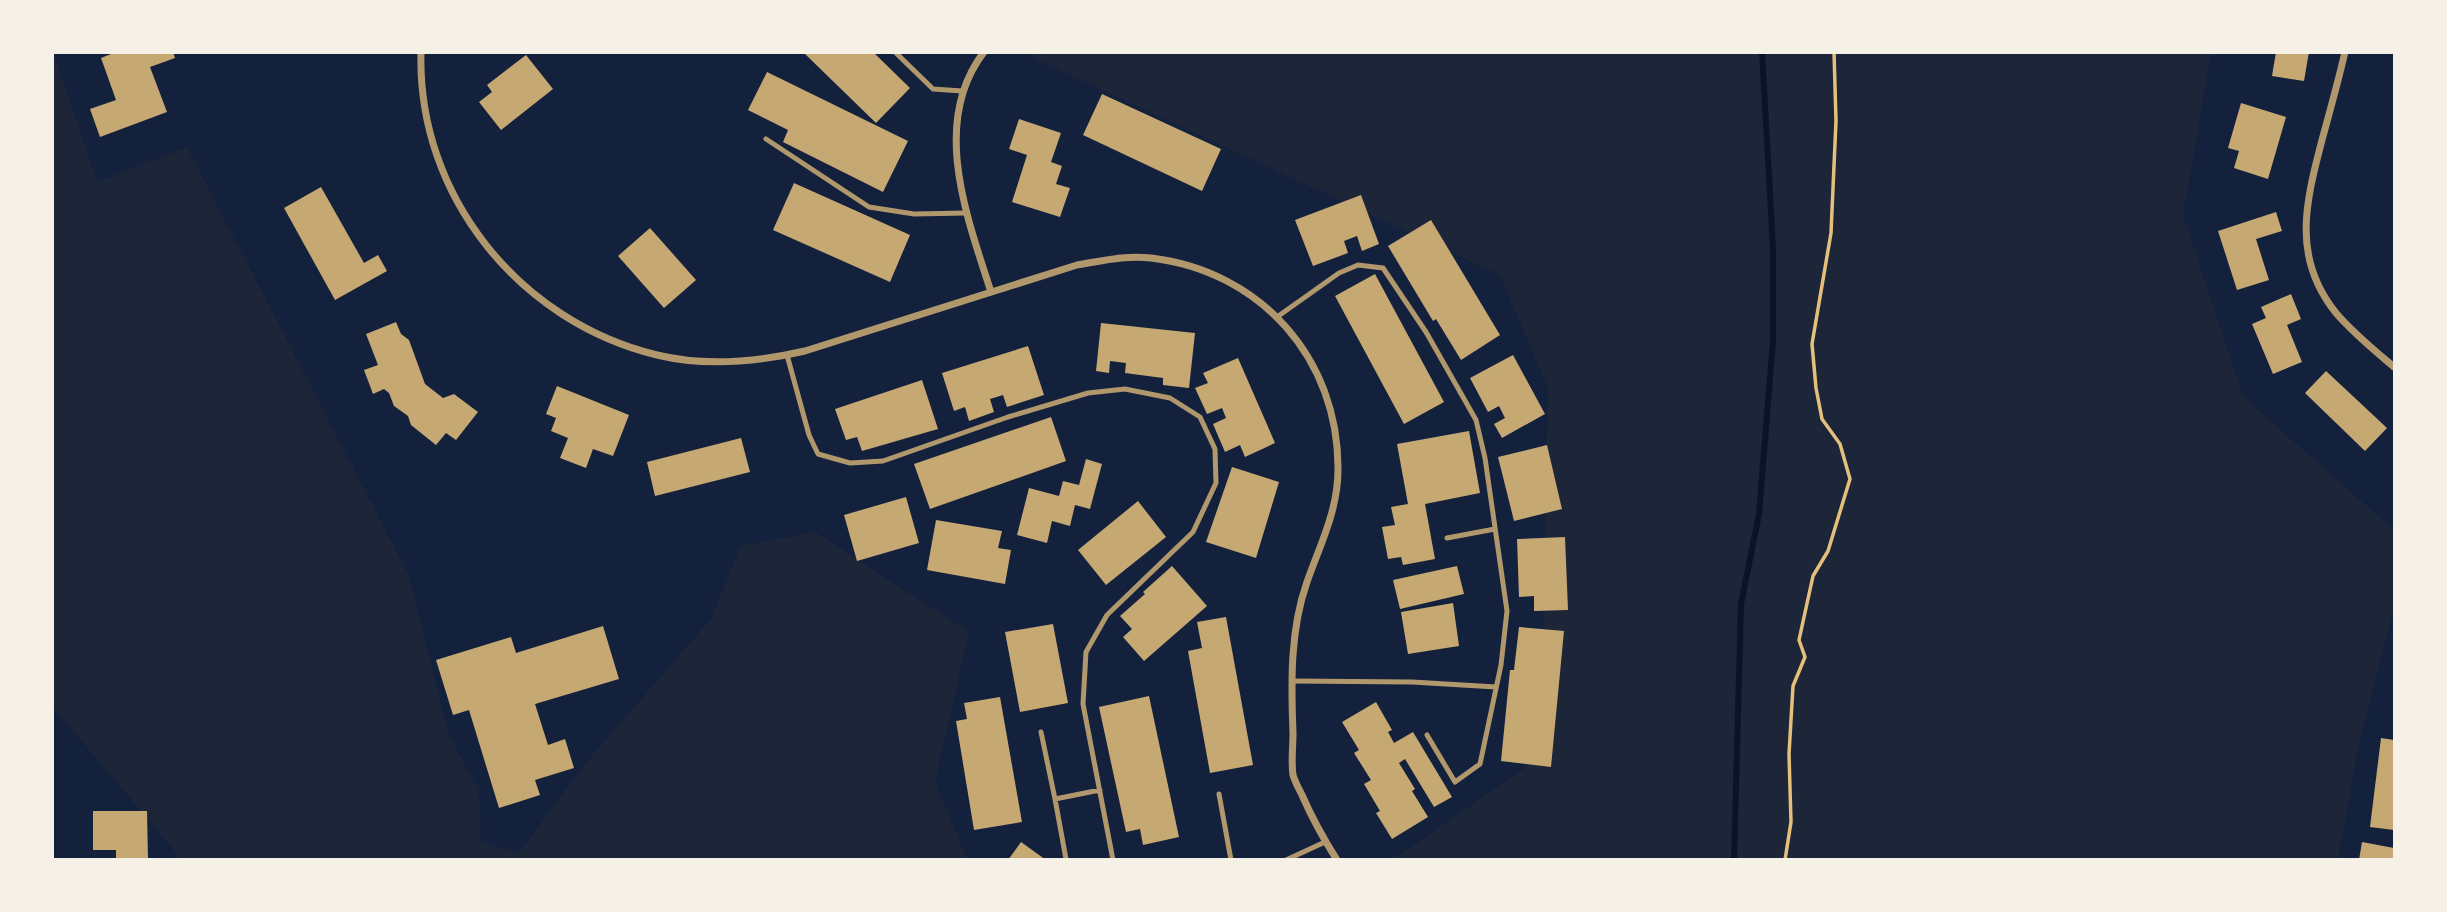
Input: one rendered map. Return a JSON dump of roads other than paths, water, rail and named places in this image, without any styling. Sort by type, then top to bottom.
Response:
[{"type":"street","points":[[421,52],[422,88],[429,130],[442,170],[460,208],[479,238],[506,270],[554,310],[619,344],[660,356],[733,362],[787,355],[1077,265],[1119,258],[1177,262],[1205,271],[1231,282],[1277,317],[1296,338],[1324,388],[1333,416],[1337,444],[1335,502],[1298,616],[1292,660],[1293,776],[1318,831],[1337,859]]},
{"type":"street","points":[[984,52],[962,91],[957,143],[960,183],[966,213],[991,292]]},
{"type":"street","points":[[2345,52],[2308,196],[2306,237],[2319,286],[2335,312],[2395,367]]},
{"type":"lane","points":[[895,52],[933,89],[962,91]]},
{"type":"lane","points":[[766,139],[869,207],[914,214],[966,213]]},
{"type":"lane","points":[[1277,317],[1339,273],[1358,265],[1383,268],[1426,332],[1476,420],[1485,458],[1507,611],[1496,687],[1480,764],[1455,782],[1427,735]]},
{"type":"lane","points":[[787,355],[809,435],[818,454],[850,464],[883,461],[1008,416],[1088,393],[1125,389],[1170,398],[1200,417],[1215,449],[1216,483],[1193,532],[1107,615],[1086,652],[1083,704],[1113,859]]},
{"type":"lane","points":[[1447,538],[1495,529]]},
{"type":"lane","points":[[1292,681],[1412,682],[1496,687]]},
{"type":"lane","points":[[1041,732],[1066,859]]},
{"type":"lane","points":[[1055,799],[1100,790]]},
{"type":"lane","points":[[1219,794],[1231,859]]},
{"type":"lane","points":[[1286,859],[1325,842]]},
{"type":"waterway","points":[[1734,860],[1741,604],[1759,514],[1773,341],[1773,248],[1762,52]]}]
